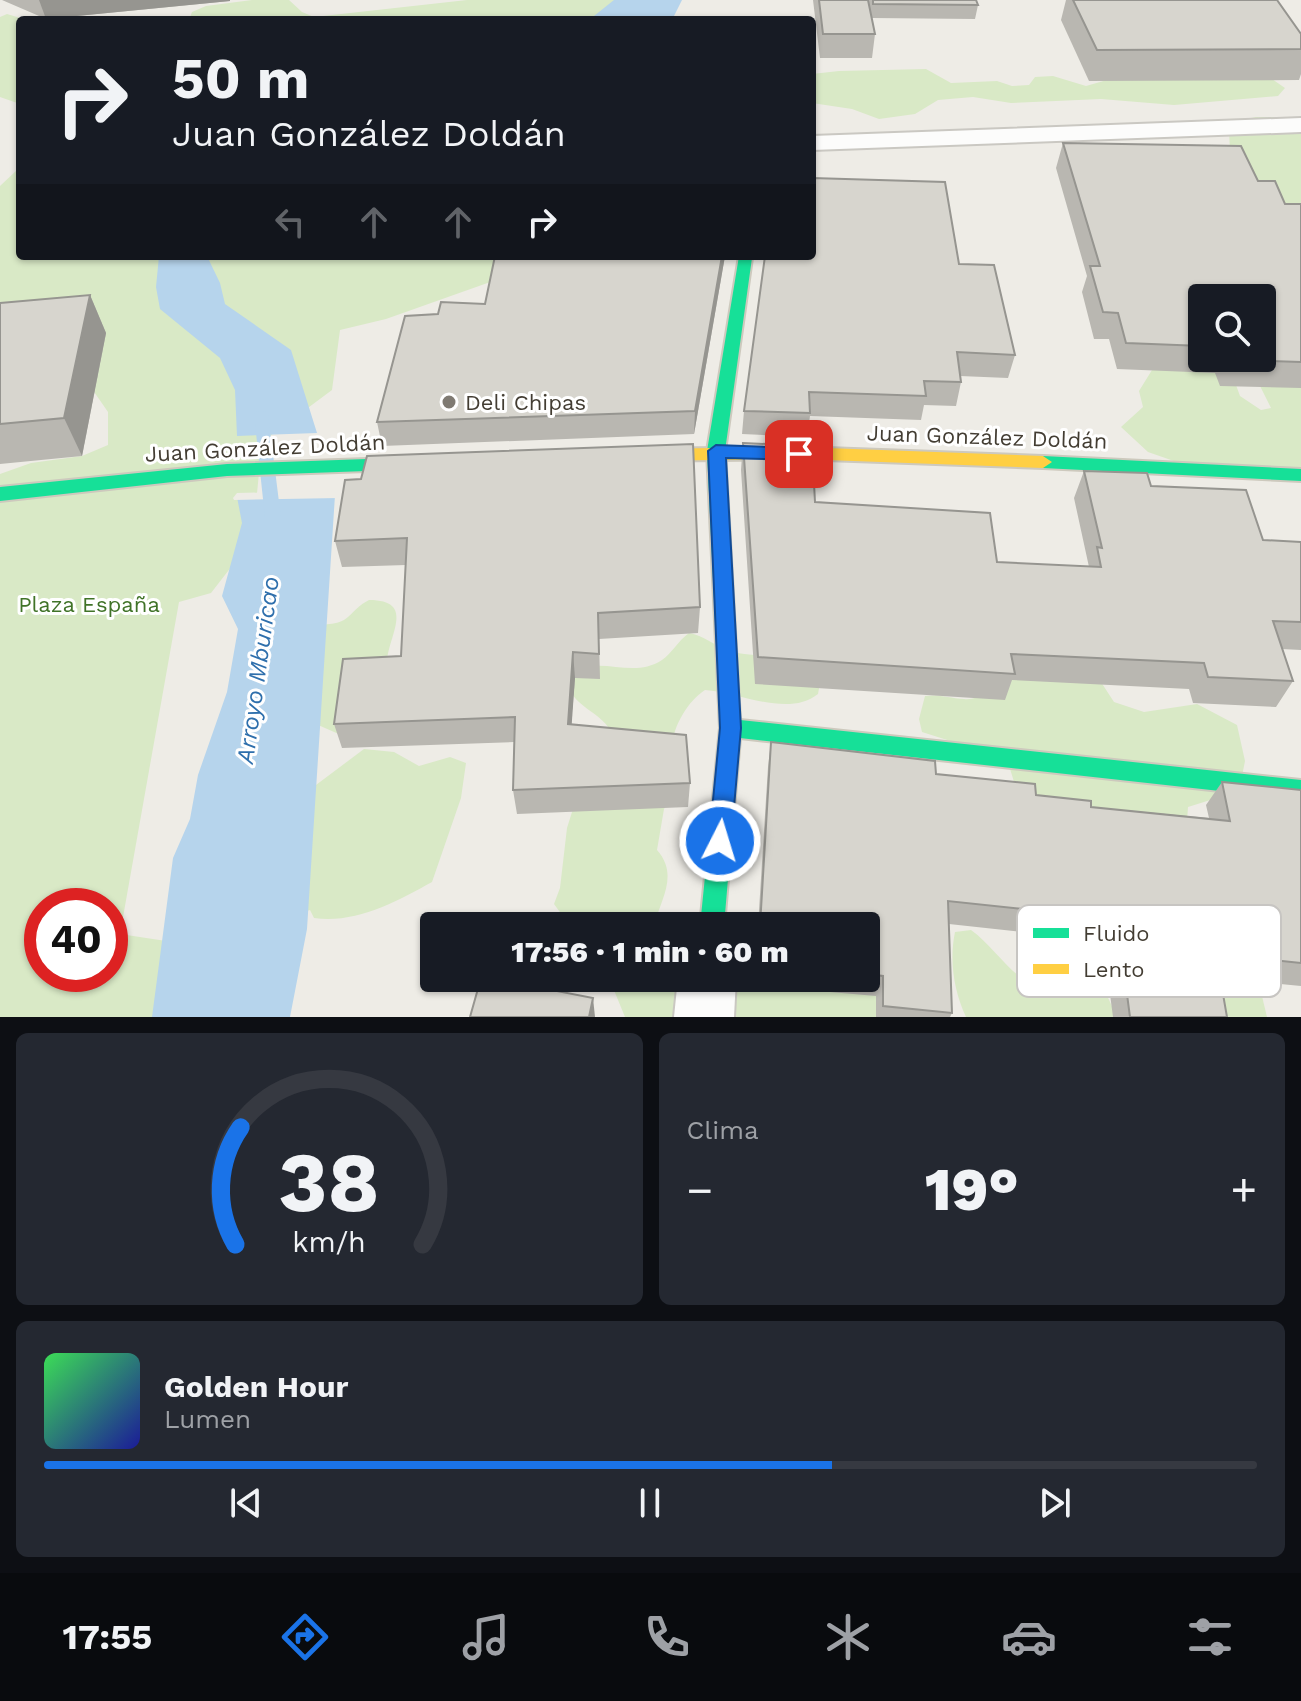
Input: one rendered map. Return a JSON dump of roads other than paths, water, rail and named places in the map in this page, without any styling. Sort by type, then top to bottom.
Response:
[{"type":"street","points":[[713,912],[730,728],[716,451],[745,260]]},
{"type":"street","name":"Juan González Doldán","points":[[611,455],[716,451],[1301,475]]},
{"type":"street","name":"Juan González Doldán","points":[[0,494],[227,470],[442,462]]},
{"type":"street","points":[[730,728],[1301,790]]},
{"type":"street","points":[[704,1017],[706,992]]},
{"type":"lane","points":[[816,143],[1301,125]]},
{"type":"water","points":[[614,0],[682,0],[674,16],[594,16]]},
{"type":"water","points":[[159,260],[209,260],[220,283],[225,304],[291,350],[317,433],[237,436],[235,390],[220,358],[160,309],[156,287]]},
{"type":"water","points":[[335,495],[307,929],[290,1017],[152,1017],[173,858],[190,819],[198,775],[227,692],[238,629],[222,596],[242,523],[237,497]]},
{"type":"waterway","name":"Arroyo Mburicao","points":[[261,414],[273,518]]},
{"type":"place","name":"Deli Chipas","points":[[449,402]]},
{"type":"park label","name":"Plaza España","points":[[89,604]]}]
